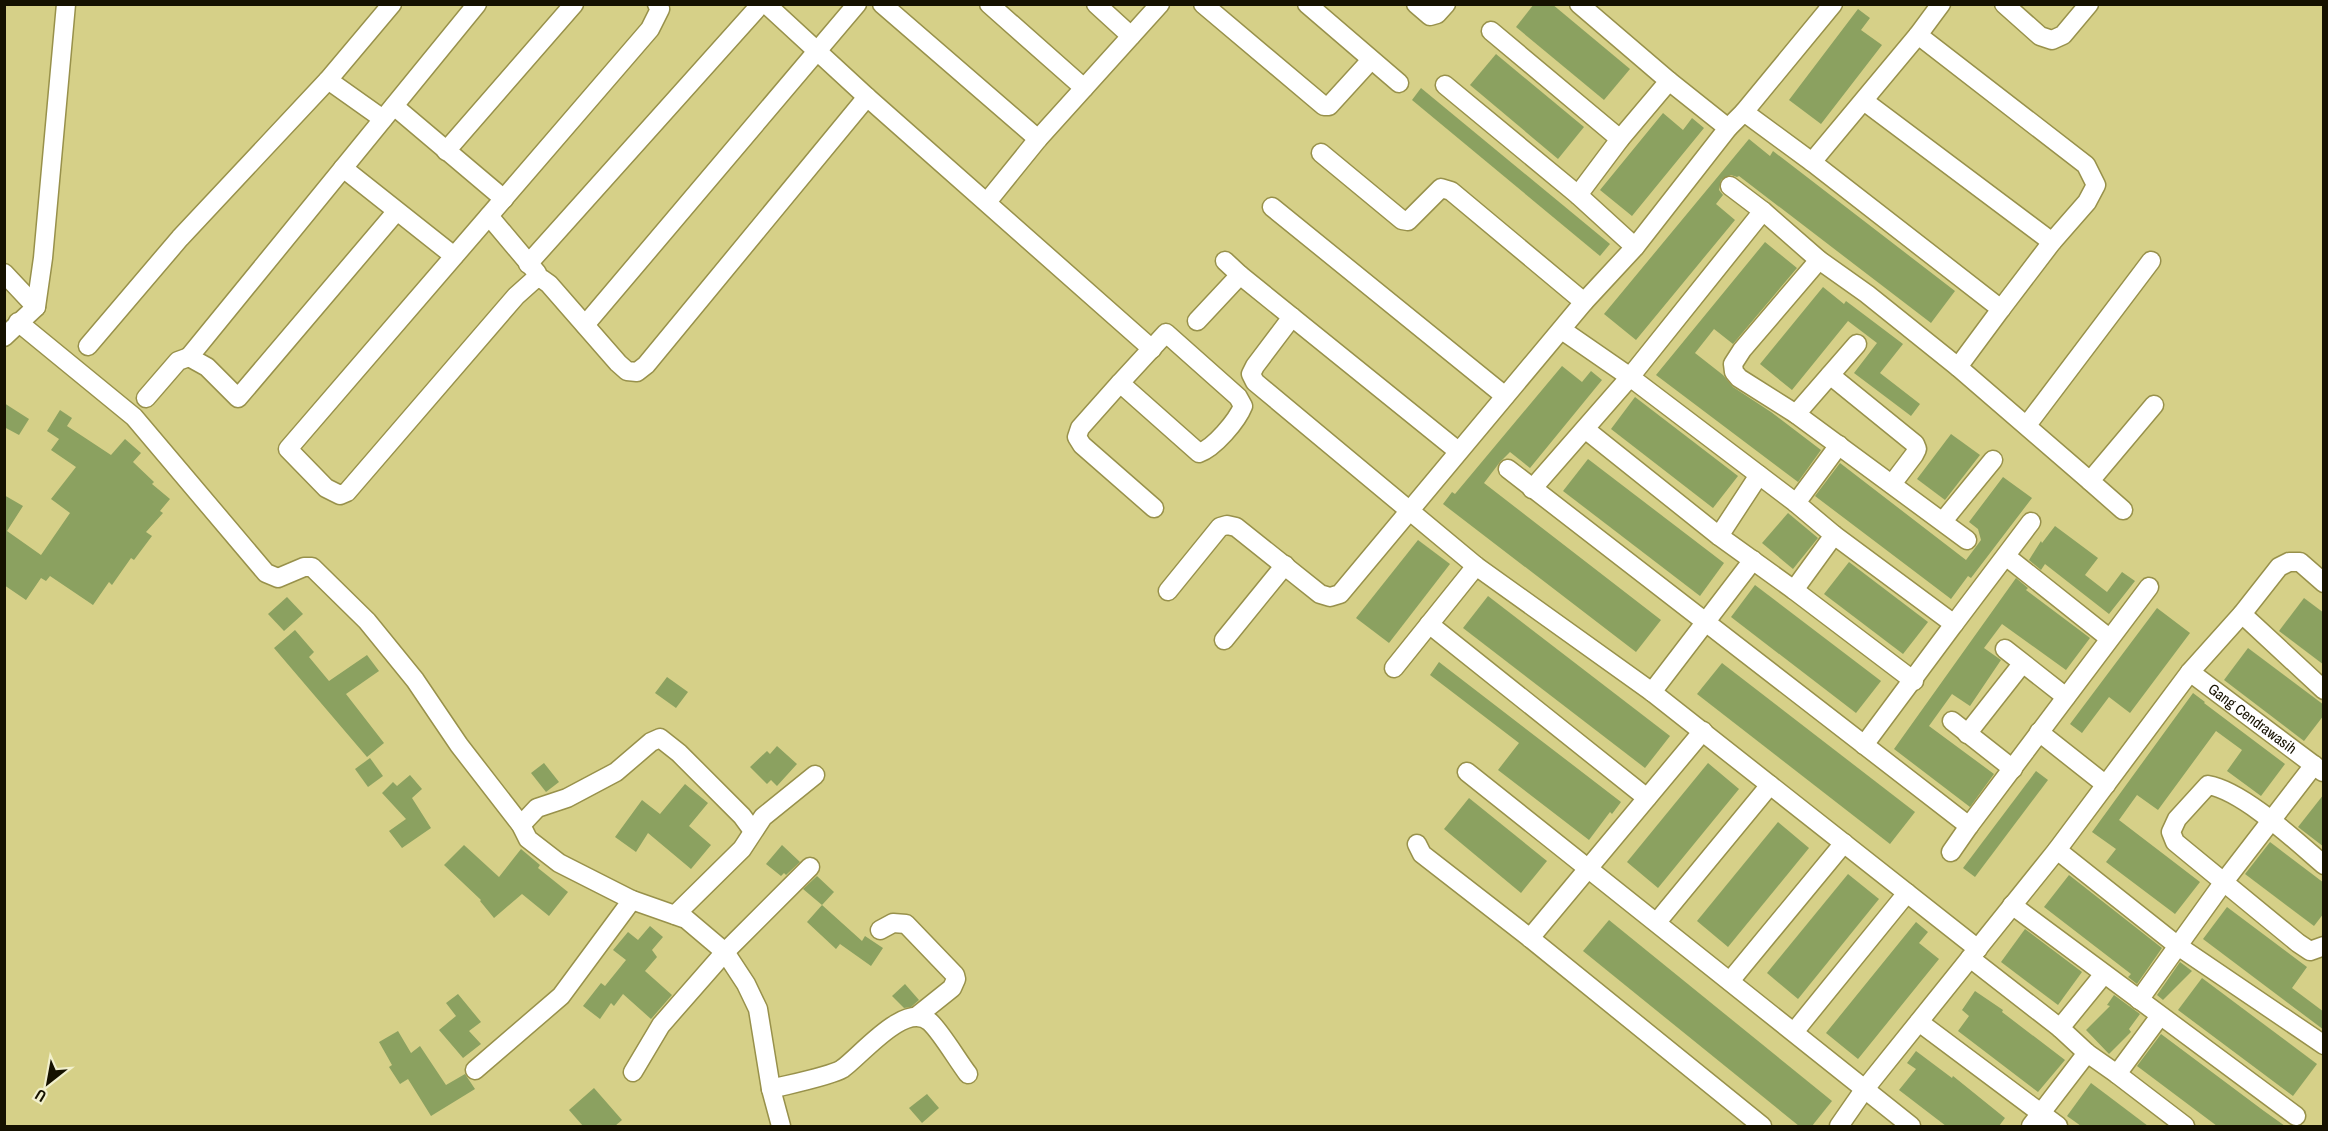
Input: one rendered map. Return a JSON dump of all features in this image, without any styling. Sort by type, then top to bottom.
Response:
[{"type":"street","points":[[4,337],[36,307],[43,258],[66,4]]},
{"type":"street","points":[[88,346],[180,238],[328,80],[393,4]]},
{"type":"street","points":[[146,398],[178,362],[189,357],[477,4]]},
{"type":"street","points":[[446,151],[574,4]]},
{"type":"street","points":[[542,279],[529,282],[516,296],[347,492],[340,495],[326,488],[288,449],[650,29],[660,9],[657,4]]},
{"type":"street","points":[[528,264],[761,4]]},
{"type":"street","points":[[766,4],[867,97],[1152,349]]},
{"type":"street","points":[[585,325],[857,4]]},
{"type":"street","points":[[882,4],[1038,139]]},
{"type":"street","points":[[989,4],[1084,88]]},
{"type":"street","points":[[1096,4],[1131,36]]},
{"type":"street","points":[[987,202],[1038,139],[1160,4]]},
{"type":"street","points":[[1203,4],[1324,106],[1329,106],[1371,60]]},
{"type":"street","points":[[1307,4],[1399,83]]},
{"type":"street","points":[[1416,4],[1430,16],[1437,14],[1446,4]]},
{"type":"street","points":[[1579,4],[1728,128]]},
{"type":"street","points":[[1168,591],[1220,527],[1227,525],[1236,527],[1320,594],[1330,597],[1340,594],[1584,302],[1635,247],[1728,128],[1744,112],[1833,4]]},
{"type":"street","points":[[1812,162],[1941,4]]},
{"type":"street","points":[[2004,4],[2040,36],[2052,40],[2063,35],[2089,4]]},
{"type":"street","points":[[1491,31],[1620,139]]},
{"type":"street","points":[[1918,34],[2086,165],[2096,185],[2087,202],[2052,242],[1958,367]]},
{"type":"street","points":[[328,80],[388,113],[446,151],[504,199]]},
{"type":"street","points":[[1578,195],[1620,139],[1669,81]]},
{"type":"street","points":[[1445,85],[1578,195],[1635,247]]},
{"type":"street","points":[[489,216],[528,264],[549,284],[627,372],[637,372],[646,365],[867,97]]},
{"type":"street","points":[[1863,101],[2052,242]]},
{"type":"street","points":[[1744,112],[2001,309]]},
{"type":"street","points":[[1321,153],[1401,220],[1408,221],[1414,217],[1441,188],[1451,191],[1584,302]]},
{"type":"street","points":[[344,168],[396,212],[454,256]]},
{"type":"street","points":[[1730,186],[1763,211],[1819,260],[1867,294],[1958,367],[2123,510]]},
{"type":"street","points":[[1272,207],[1505,396]]},
{"type":"street","points":[[1532,489],[1630,376],[1763,211]]},
{"type":"street","points":[[189,357],[207,367],[238,398],[396,212]]},
{"type":"street","points":[[1819,260],[1742,350],[1733,364],[1734,372],[1739,378],[1796,414],[1967,540]]},
{"type":"street","points":[[1225,261],[1458,451]]},
{"type":"street","points":[[2027,425],[2151,261]]},
{"type":"street","points":[[4,273],[36,307]]},
{"type":"street","points":[[1197,321],[1240,275]]},
{"type":"street","points":[[1292,317],[1255,366],[1251,374],[1255,382],[1476,566],[1652,692],[1907,893],[2086,1053],[2185,1126]]},
{"type":"street","points":[[18,322],[134,417],[266,573],[278,578],[304,567],[312,567],[367,621],[415,680],[459,745],[521,825],[528,839],[559,862],[632,900],[686,919],[725,952],[746,984],[758,1009],[771,1089],[781,1126]]},
{"type":"street","points":[[1562,330],[1630,376],[1796,503],[1834,535],[1954,624]]},
{"type":"street","points":[[1120,383],[1199,453],[1207,451],[1239,416],[1243,406],[1238,396],[1166,333],[1120,383],[1080,428],[1077,437],[1082,445],[1154,508]]},
{"type":"street","points":[[1796,414],[1857,344]]},
{"type":"street","points":[[1830,375],[1915,444],[1917,448],[1914,455],[1892,484]]},
{"type":"street","points":[[2090,481],[2154,405]]},
{"type":"street","points":[[1585,429],[1719,536],[1914,681]]},
{"type":"street","points":[[1796,503],[1839,446]]},
{"type":"street","points":[[1942,521],[1993,460]]},
{"type":"street","points":[[1508,470],[1969,826]]},
{"type":"street","points":[[1719,536],[1760,475]]},
{"type":"street","points":[[1864,745],[2031,522]]},
{"type":"street","points":[[1794,590],[1834,535]]},
{"type":"street","points":[[2007,556],[2109,638]]},
{"type":"street","points":[[1652,692],[1753,560]]},
{"type":"street","points":[[1839,1126],[1864,1090],[2057,850],[2190,672],[2242,614],[2279,567],[2289,562],[2300,562],[2324,583]]},
{"type":"street","points":[[1224,640],[1285,565]]},
{"type":"street","points":[[1394,668],[1476,566]]},
{"type":"street","points":[[1951,852],[2148,587]]},
{"type":"street","points":[[2242,614],[2324,690]]},
{"type":"street","points":[[1429,624],[1647,798]]},
{"type":"street","points":[[2005,649],[2066,697]]},
{"type":"street","points":[[1967,734],[2022,664]]},
{"type":"street","name":"Gang Cendrawasih","points":[[2190,672],[2319,768]]},
{"type":"street","points":[[1952,721],[2013,769]]},
{"type":"street","points":[[1530,938],[1703,731]]},
{"type":"street","points":[[2039,732],[2106,785]]},
{"type":"street","points":[[521,825],[537,808],[567,798],[616,772],[651,742],[660,738],[687,761],[742,816],[753,831]]},
{"type":"street","points":[[2139,1000],[2271,819],[2319,768]]},
{"type":"street","points":[[1467,772],[1911,1126]]},
{"type":"street","points":[[675,915],[742,849],[763,817],[815,775]]},
{"type":"street","points":[[1657,922],[1770,785]]},
{"type":"street","points":[[2324,865],[2271,819],[2220,787],[2208,785],[2177,819],[2171,832],[2175,842],[2310,951],[2324,946]]},
{"type":"street","points":[[1730,981],[1844,843]]},
{"type":"street","points":[[1417,844],[1422,854],[1530,938],[1762,1126]]},
{"type":"street","points":[[2057,850],[2178,946],[2324,1045]]},
{"type":"street","points":[[633,1072],[661,1025],[725,952],[810,867]]},
{"type":"street","points":[[1794,1032],[1907,893]]},
{"type":"street","points":[[475,1070],[561,996],[632,900]]},
{"type":"street","points":[[2012,905],[2296,1116]]},
{"type":"street","points":[[771,1089],[840,1070],[878,1037],[902,1020],[917,1016],[952,988],[956,982],[955,975],[906,924],[893,923],[880,930]]},
{"type":"street","points":[[2060,1028],[2104,974]]},
{"type":"street","points":[[917,1016],[929,1021],[968,1074]]},
{"type":"street","points":[[2117,1074],[2160,1016]]},
{"type":"street","points":[[1919,1022],[2036,1120],[2058,1126]]},
{"type":"street","points":[[2036,1120],[2086,1053]]},
{"type":"building","points":[[1534,4],[1552,4],[1630,69],[1604,100],[1516,27]]},
{"type":"building","points":[[1858,9],[1870,18],[1861,30],[1882,45],[1821,124],[1789,100]]},
{"type":"building","points":[[1496,54],[1584,127],[1558,159],[1470,85]]},
{"type":"building","points":[[1421,88],[1610,244],[1600,256],[1412,100]]},
{"type":"building","points":[[1663,113],[1683,130],[1692,118],[1704,128],[1632,216],[1600,190]]},
{"type":"building","points":[[1749,139],[1770,156],[1773,151],[1955,291],[1931,323],[1739,176],[1731,175],[1721,180],[1719,190],[1723,195],[1716,204],[1735,220],[1636,340],[1604,314]]},
{"type":"building","points":[[1765,242],[1797,268],[1733,344],[1714,329],[1695,353],[1723,375],[1733,387],[1821,450],[1798,482],[1656,375]]},
{"type":"building","points":[[1823,287],[1844,304],[1846,301],[1903,344],[1880,373],[1920,404],[1911,416],[1854,373],[1877,343],[1848,321],[1792,390],[1760,364]]},
{"type":"building","points":[[1562,366],[1582,382],[1591,371],[1602,380],[1530,468],[1510,452],[1484,483],[1661,620],[1636,652],[1443,504],[1452,492],[1455,494]]},
{"type":"building","points":[[1635,397],[1738,476],[1713,508],[1611,429]]},
{"type":"building","points":[[4,403],[29,419],[19,435],[4,427]]},
{"type":"building","points":[[60,410],[72,418],[67,426],[111,455],[125,439],[141,453],[133,462],[154,482],[152,484],[170,499],[160,511],[163,513],[146,532],[152,536],[134,560],[131,558],[112,585],[109,582],[93,605],[50,576],[46,581],[41,578],[26,600],[4,585],[4,495],[23,506],[7,531],[41,555],[70,513],[51,499],[76,467],[51,450],[59,439],[47,431]]},
{"type":"building","points":[[1951,434],[1980,455],[1945,500],[1917,479]]},
{"type":"building","points":[[1588,459],[1724,563],[1700,596],[1563,491]]},
{"type":"building","points":[[1840,463],[1966,560],[1981,540],[1978,529],[1969,522],[2003,477],[2032,498],[1971,578],[1968,576],[1951,599],[1815,496]]},
{"type":"building","points":[[1788,513],[1818,538],[1793,569],[1762,543]]},
{"type":"building","points":[[2055,526],[2098,558],[2085,575],[2107,592],[2122,572],[2135,581],[2109,614],[2045,564],[2041,570],[2029,560],[2041,541],[2042,543]]},
{"type":"building","points":[[1418,540],[1450,564],[1389,643],[1356,618]]},
{"type":"building","points":[[1849,562],[1928,622],[1903,654],[1824,594]]},
{"type":"building","points":[[2016,578],[2028,588],[2026,590],[2090,638],[2066,670],[2002,624],[1984,648],[2001,660],[1970,706],[1952,694],[1929,726],[1994,774],[1970,807],[1894,749]]},
{"type":"building","points":[[1755,585],[1881,681],[1856,713],[1731,617]]},
{"type":"building","points":[[1488,596],[1670,736],[1645,768],[1463,628]]},
{"type":"building","points":[[287,597],[303,614],[284,631],[268,614]]},
{"type":"building","points":[[2304,598],[2324,613],[2324,665],[2279,631]]},
{"type":"building","points":[[2157,608],[2190,633],[2130,713],[2109,697],[2082,733],[2070,724]]},
{"type":"building","points":[[295,630],[314,652],[309,657],[329,681],[367,655],[379,671],[346,694],[384,743],[367,757],[274,648]]},
{"type":"building","points":[[2248,648],[2324,705],[2324,715],[2304,741],[2224,680]]},
{"type":"building","points":[[1439,662],[1621,802],[1612,814],[1610,812],[1589,840],[1498,770],[1519,743],[1430,675]]},
{"type":"building","points":[[1722,663],[1915,812],[1890,844],[1697,694]]},
{"type":"building","points":[[667,677],[688,692],[676,708],[655,693]]},
{"type":"building","points":[[2193,693],[2285,764],[2261,796],[2227,771],[2242,750],[2216,731],[2158,810],[2137,795],[2119,820],[2200,882],[2175,914],[2106,862],[2116,849],[2092,832]]},
{"type":"building","points":[[777,746],[797,764],[777,786],[771,780],[767,784],[750,767],[767,751],[770,754]]},
{"type":"building","points":[[370,758],[383,776],[368,787],[355,769]]},
{"type":"building","points":[[544,763],[559,782],[546,792],[531,773]]},
{"type":"building","points":[[1708,763],[1739,789],[1658,888],[1627,862]]},
{"type":"building","points":[[2036,771],[2048,780],[1975,877],[1963,868]]},
{"type":"building","points":[[410,775],[422,789],[412,798],[431,828],[402,848],[389,831],[406,819],[382,793],[393,782],[397,786]]},
{"type":"building","points":[[685,784],[708,803],[689,826],[711,845],[691,869],[648,833],[636,852],[615,837],[642,800],[660,814]]},
{"type":"building","points":[[2324,794],[2324,847],[2298,827]]},
{"type":"building","points":[[1469,798],[1547,861],[1521,893],[1444,829]]},
{"type":"building","points":[[1778,822],[1809,848],[1728,947],[1697,921]]},
{"type":"building","points":[[2270,842],[2324,883],[2324,913],[2314,926],[2245,874]]},
{"type":"building","points":[[464,845],[499,877],[521,849],[540,865],[538,868],[568,892],[549,916],[522,894],[494,918],[481,900],[444,865]]},
{"type":"building","points":[[782,845],[800,862],[786,875],[784,873],[781,876],[766,864]]},
{"type":"building","points":[[1848,874],[1879,899],[1798,999],[1767,973]]},
{"type":"building","points":[[2069,875],[2162,948],[2137,984],[2128,977],[2131,974],[2044,907]]},
{"type":"building","points":[[817,876],[834,892],[822,905],[803,889]]},
{"type":"building","points":[[822,905],[862,941],[865,936],[883,948],[871,966],[840,944],[836,949],[807,922]]},
{"type":"building","points":[[2227,907],[2307,967],[2292,988],[2324,1012],[2324,1030],[2203,939]]},
{"type":"building","points":[[1609,920],[1832,1101],[1812,1126],[1799,1126],[1583,951]]},
{"type":"building","points":[[1916,922],[1928,932],[1919,943],[1939,959],[1858,1059],[1826,1033]]},
{"type":"building","points":[[650,926],[663,937],[652,950],[657,957],[645,971],[672,995],[651,1019],[623,994],[614,1006],[611,1003],[600,1019],[583,1006],[601,983],[605,986],[626,960],[613,950],[628,932],[638,940]]},
{"type":"building","points":[[2025,929],[2082,972],[2058,1005],[2001,962]]},
{"type":"building","points":[[2180,962],[2192,971],[2163,1000],[2157,995]]},
{"type":"building","points":[[2202,978],[2317,1064],[2293,1096],[2178,1010]]},
{"type":"building","points":[[905,984],[919,1000],[911,1007],[904,1008],[892,996]]},
{"type":"building","points":[[1975,991],[2003,1010],[2002,1012],[2065,1060],[2038,1092],[1958,1031],[1969,1016],[1962,1010]]},
{"type":"building","points":[[458,994],[481,1022],[469,1031],[481,1044],[463,1058],[439,1030],[456,1016],[446,1003]]},
{"type":"building","points":[[2114,995],[2140,1014],[2129,1029],[2131,1032],[2109,1054],[2086,1030],[2110,1006],[2107,1005]]},
{"type":"building","points":[[398,1031],[411,1053],[420,1046],[446,1085],[465,1074],[475,1089],[431,1116],[408,1079],[400,1084],[389,1067],[392,1065],[379,1042]]},
{"type":"building","points":[[2161,1034],[2285,1126],[2217,1126],[2137,1066]]},
{"type":"building","points":[[1916,1051],[1952,1078],[1953,1076],[2005,1118],[1999,1126],[1946,1126],[1899,1090],[1916,1069],[1907,1063]]},
{"type":"building","points":[[2091,1083],[2148,1126],[2081,1126],[2067,1116]]},
{"type":"building","points":[[594,1088],[622,1120],[615,1126],[583,1126],[569,1110]]},
{"type":"building","points":[[927,1094],[939,1108],[922,1123],[909,1108]]}]
